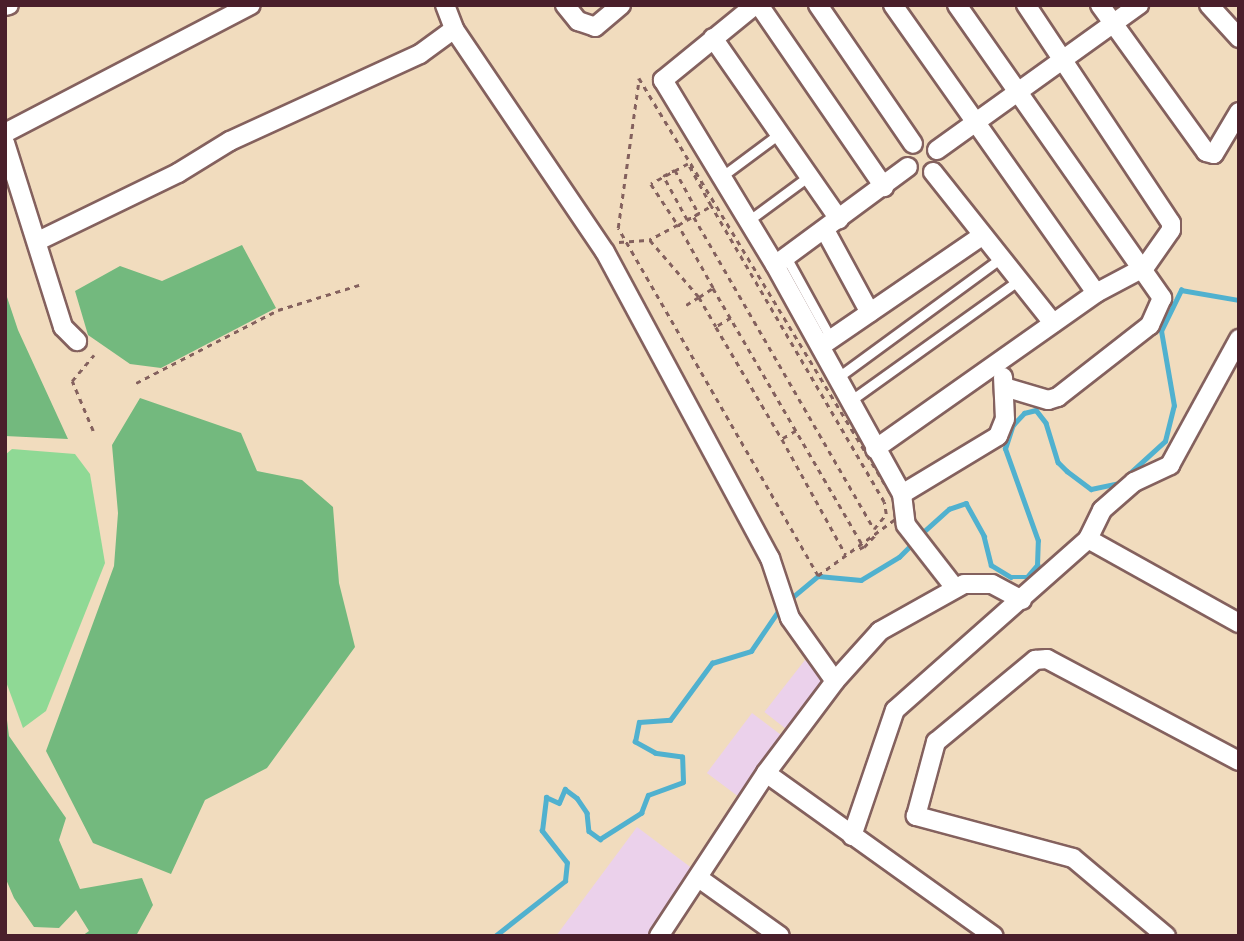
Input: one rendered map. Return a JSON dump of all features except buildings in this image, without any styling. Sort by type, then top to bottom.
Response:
[{"type":"street","points":[[5,133],[251,5]]},
{"type":"street","points":[[445,5],[454,29],[602,246],[713,446],[781,590],[790,618],[835,681]]},
{"type":"street","points":[[565,5],[579,21],[595,27],[621,5]]},
{"type":"street","points":[[884,187],[757,5],[663,80],[748,221],[781,261],[826,343],[837,377],[902,495],[905,520],[955,588]]},
{"type":"street","points":[[818,5],[913,144]]},
{"type":"street","points":[[892,5],[975,126],[1096,293]]},
{"type":"street","points":[[957,5],[1145,267],[1162,298],[1150,325],[1053,399],[1004,387]]},
{"type":"street","points":[[875,449],[1096,293],[1145,267],[1167,239],[1171,223],[1026,5]]},
{"type":"street","points":[[1100,5],[1206,152],[1214,155],[1239,112]]},
{"type":"street","points":[[937,150],[1019,95],[1115,26],[1139,5]]},
{"type":"street","points":[[1209,5],[1239,38]]},
{"type":"street","points":[[38,241],[177,173],[230,141],[420,54],[454,29]]},
{"type":"street","points":[[713,38],[809,176],[870,313]]},
{"type":"street","points":[[927,142],[937,150],[940,162],[933,172],[919,176],[908,167],[906,155],[913,144],[927,142]]},
{"type":"street","points":[[5,144],[64,327],[77,341]]},
{"type":"street","points":[[781,261],[908,167]]},
{"type":"street","points":[[933,172],[1054,323]]},
{"type":"street","points":[[826,343],[983,235]]},
{"type":"street","points":[[852,836],[895,710],[1088,539],[1102,510],[1135,482],[1170,465],[1239,339]]},
{"type":"street","points":[[902,495],[998,436],[1005,427],[1002,359]]},
{"type":"street","points":[[1088,539],[1239,623]]},
{"type":"street","points":[[659,936],[700,879],[766,774],[835,681],[880,631],[955,588],[981,582],[1022,600]]},
{"type":"street","points":[[1166,936],[1073,858],[916,816],[936,742],[1035,660],[1048,660],[1239,761]]},
{"type":"street","points":[[766,774],[994,936]]},
{"type":"street","points":[[700,879],[780,936]]},
{"type":"lane","points":[[720,177],[780,133]]},
{"type":"lane","points":[[748,221],[809,176]]},
{"type":"lane","points":[[837,377],[1001,258]]},
{"type":"lane","points":[[850,401],[1019,280]]},
{"type":"path","points":[[639,78],[905,520],[818,576],[618,228],[639,78]]},
{"type":"path","points":[[694,217],[874,529],[886,514],[884,502],[688,164],[651,184],[678,225],[864,547]]},
{"type":"path","points":[[675,170],[699,214]]},
{"type":"path","points":[[663,176],[687,220]]},
{"type":"path","points":[[602,246],[650,240],[711,206]]},
{"type":"path","points":[[650,240],[699,297],[846,555],[874,541],[877,525]]},
{"type":"path","points":[[136,383],[278,310],[359,285]]},
{"type":"path","points":[[686,304],[713,288]]},
{"type":"path","points":[[716,327],[731,318]]},
{"type":"path","points":[[93,431],[72,381],[94,355]]},
{"type":"path","points":[[782,439],[796,430]]},
{"type":"shaded area","points":[[805,660],[827,677],[786,729],[764,712]]},
{"type":"shaded area","points":[[752,713],[785,738],[740,798],[707,773]]},
{"type":"shaded area","points":[[637,827],[701,875],[655,936],[556,936]]},
{"type":"green space","points":[[242,245],[276,308],[161,368],[130,364],[88,335],[75,291],[120,266],[162,281]]},
{"type":"green space","points":[[5,291],[18,330],[68,439],[5,436]]},
{"type":"green space","points":[[140,398],[241,433],[257,471],[302,480],[333,507],[339,583],[355,647],[267,768],[205,800],[171,874],[93,843],[46,751],[114,566],[118,513],[112,445]]},
{"type":"green space","points":[[12,449],[75,454],[90,474],[105,563],[46,711],[23,728],[5,679],[5,455]]},
{"type":"green space","points":[[5,704],[9,736],[66,818],[59,840],[80,889],[142,878],[153,905],[136,936],[82,936],[89,931],[76,910],[59,928],[34,927],[14,898],[5,877]]},
{"type":"waterway","points":[[920,535],[949,509],[966,503],[984,536],[991,565],[1011,577],[1027,577],[1037,565],[1038,541],[1005,449],[1013,425],[1024,413],[1036,410],[1046,423],[1058,462],[1067,471],[1091,489],[1119,483],[1165,441],[1174,406],[1161,331],[1181,290],[1239,300]]},
{"type":"waterway","points":[[788,601],[818,576],[861,580],[899,557],[914,542]]},
{"type":"waterway","points":[[495,936],[565,881],[567,863],[542,831],[546,797],[559,803],[565,789],[577,798],[587,813],[589,831],[600,839],[641,813],[648,795],[683,782],[682,757],[655,753],[635,742],[639,722],[670,720],[712,663],[751,651],[781,607]]}]
